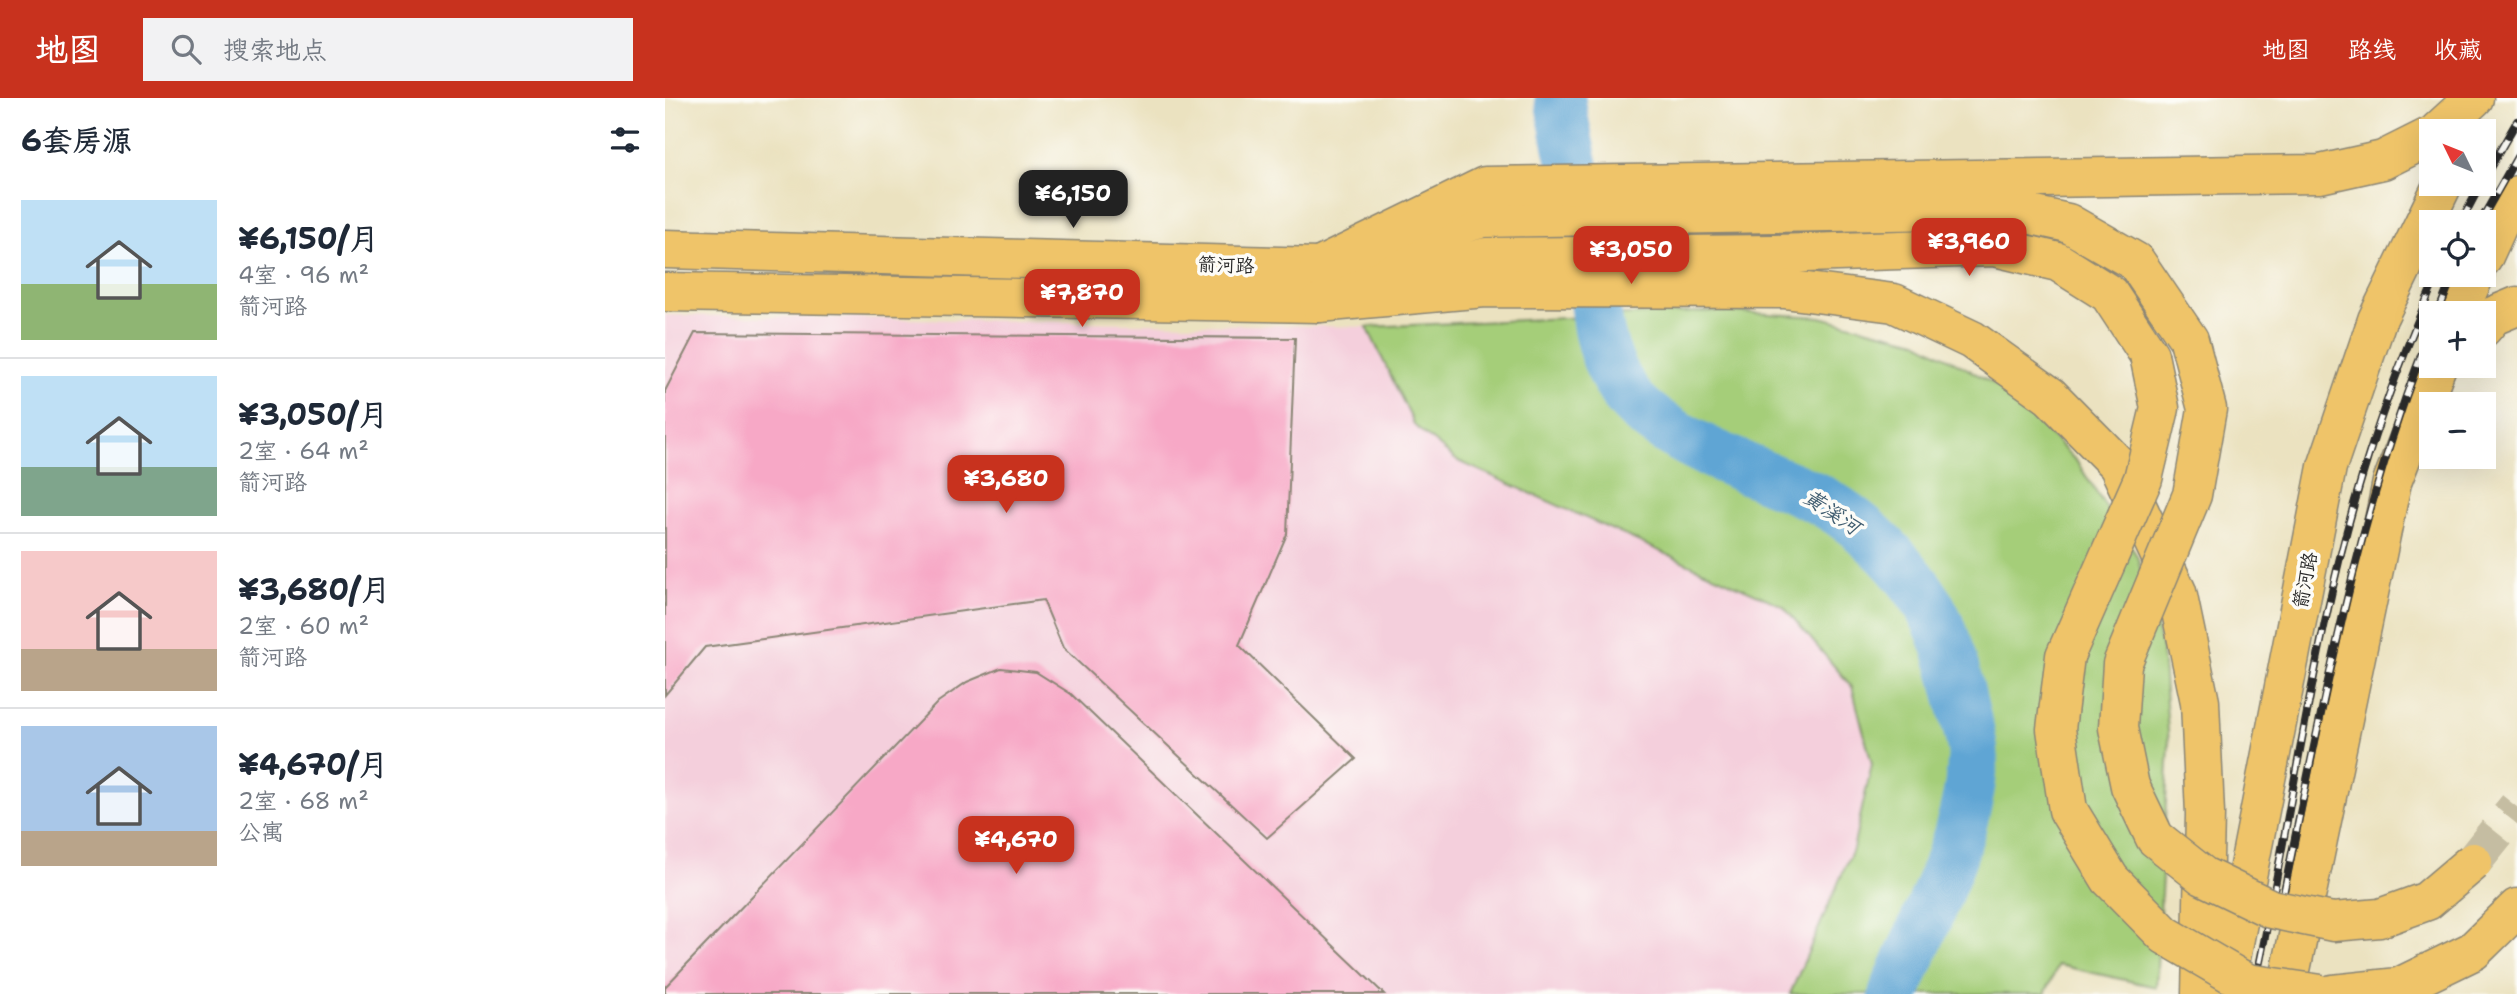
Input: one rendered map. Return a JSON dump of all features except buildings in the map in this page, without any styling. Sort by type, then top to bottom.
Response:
[{"type":"main road","points":[[2451,119],[2474,98]]},
{"type":"main road","points":[[2483,119],[2496,98]]},
{"type":"main road","points":[[1319,285],[1484,202],[1778,197],[2320,174],[2383,160],[2419,142]]},
{"type":"main road","points":[[2496,230],[2517,195]]},
{"type":"main road","name":"箭河路","points":[[2224,994],[2327,467],[2377,320],[2437,196]]},
{"type":"main road","points":[[1778,197],[2004,209],[2068,223],[2136,262],[2189,340],[2207,409],[2192,495],[2122,664],[2118,728],[2130,786],[2155,838],[2203,876],[2271,909],[2333,922],[2380,918],[2427,901],[2473,862]]},
{"type":"main road","points":[[665,229],[703,250]]},
{"type":"main road","points":[[1319,285],[1486,272],[1780,272],[1995,247],[2058,262],[2109,294],[2149,355],[2160,408],[2143,479],[2065,656],[2056,729],[2069,810],[2110,879],[2165,935],[2247,983],[2321,994]]},
{"type":"main road","name":"箭河路","points":[[665,249],[1319,285]]},
{"type":"main road","points":[[1780,272],[1894,303],[1972,340],[2050,396],[2118,465],[2177,592],[2200,702],[2205,814],[2201,994]]},
{"type":"main road","name":"箭河路","points":[[665,292],[1319,285]]},
{"type":"main road","points":[[2496,315],[2517,306]]},
{"type":"main road","points":[[2286,994],[2392,482],[2432,378]]},
{"type":"main road","points":[[2392,482],[2419,434]]},
{"type":"main road","points":[[2333,994],[2399,987],[2473,951],[2517,908]]},
{"type":"shaded area","points":[[665,315],[1367,327],[1415,426],[1456,460],[1783,606],[1852,687],[1872,764],[1853,849],[1790,994],[665,994]]},
{"type":"green space","points":[[1719,311],[1820,317],[1917,341],[2007,391],[2077,462],[2137,556],[2162,649],[2169,745],[2156,987],[2058,965],[2045,994],[1790,994],[1853,849],[1872,764],[1852,687],[1783,606],[1456,460],[1415,426],[1367,327]]},
{"type":"waterway","name":"黄溪河","points":[[1560,98],[1587,232],[1599,332],[1604,351],[1623,390],[1638,407],[1682,438],[1735,464],[1808,494],[1841,512],[1886,550],[1911,579],[1930,607],[1943,634],[1972,744],[1970,787],[1944,878],[1894,994]]},
{"type":"tunnel","points":[[2473,862],[2517,807]]},
{"type":"railway","points":[[2496,157],[2517,121]]},
{"type":"railway","points":[[2487,210],[2517,157]]},
{"type":"railway","points":[[2467,210],[2475,196]]},
{"type":"railway","points":[[2253,994],[2333,587],[2384,408],[2432,287]]},
{"type":"railway","points":[[2443,301],[2448,287]]},
{"type":"railway","points":[[2277,925],[2341,624],[2380,475],[2419,362]]}]
